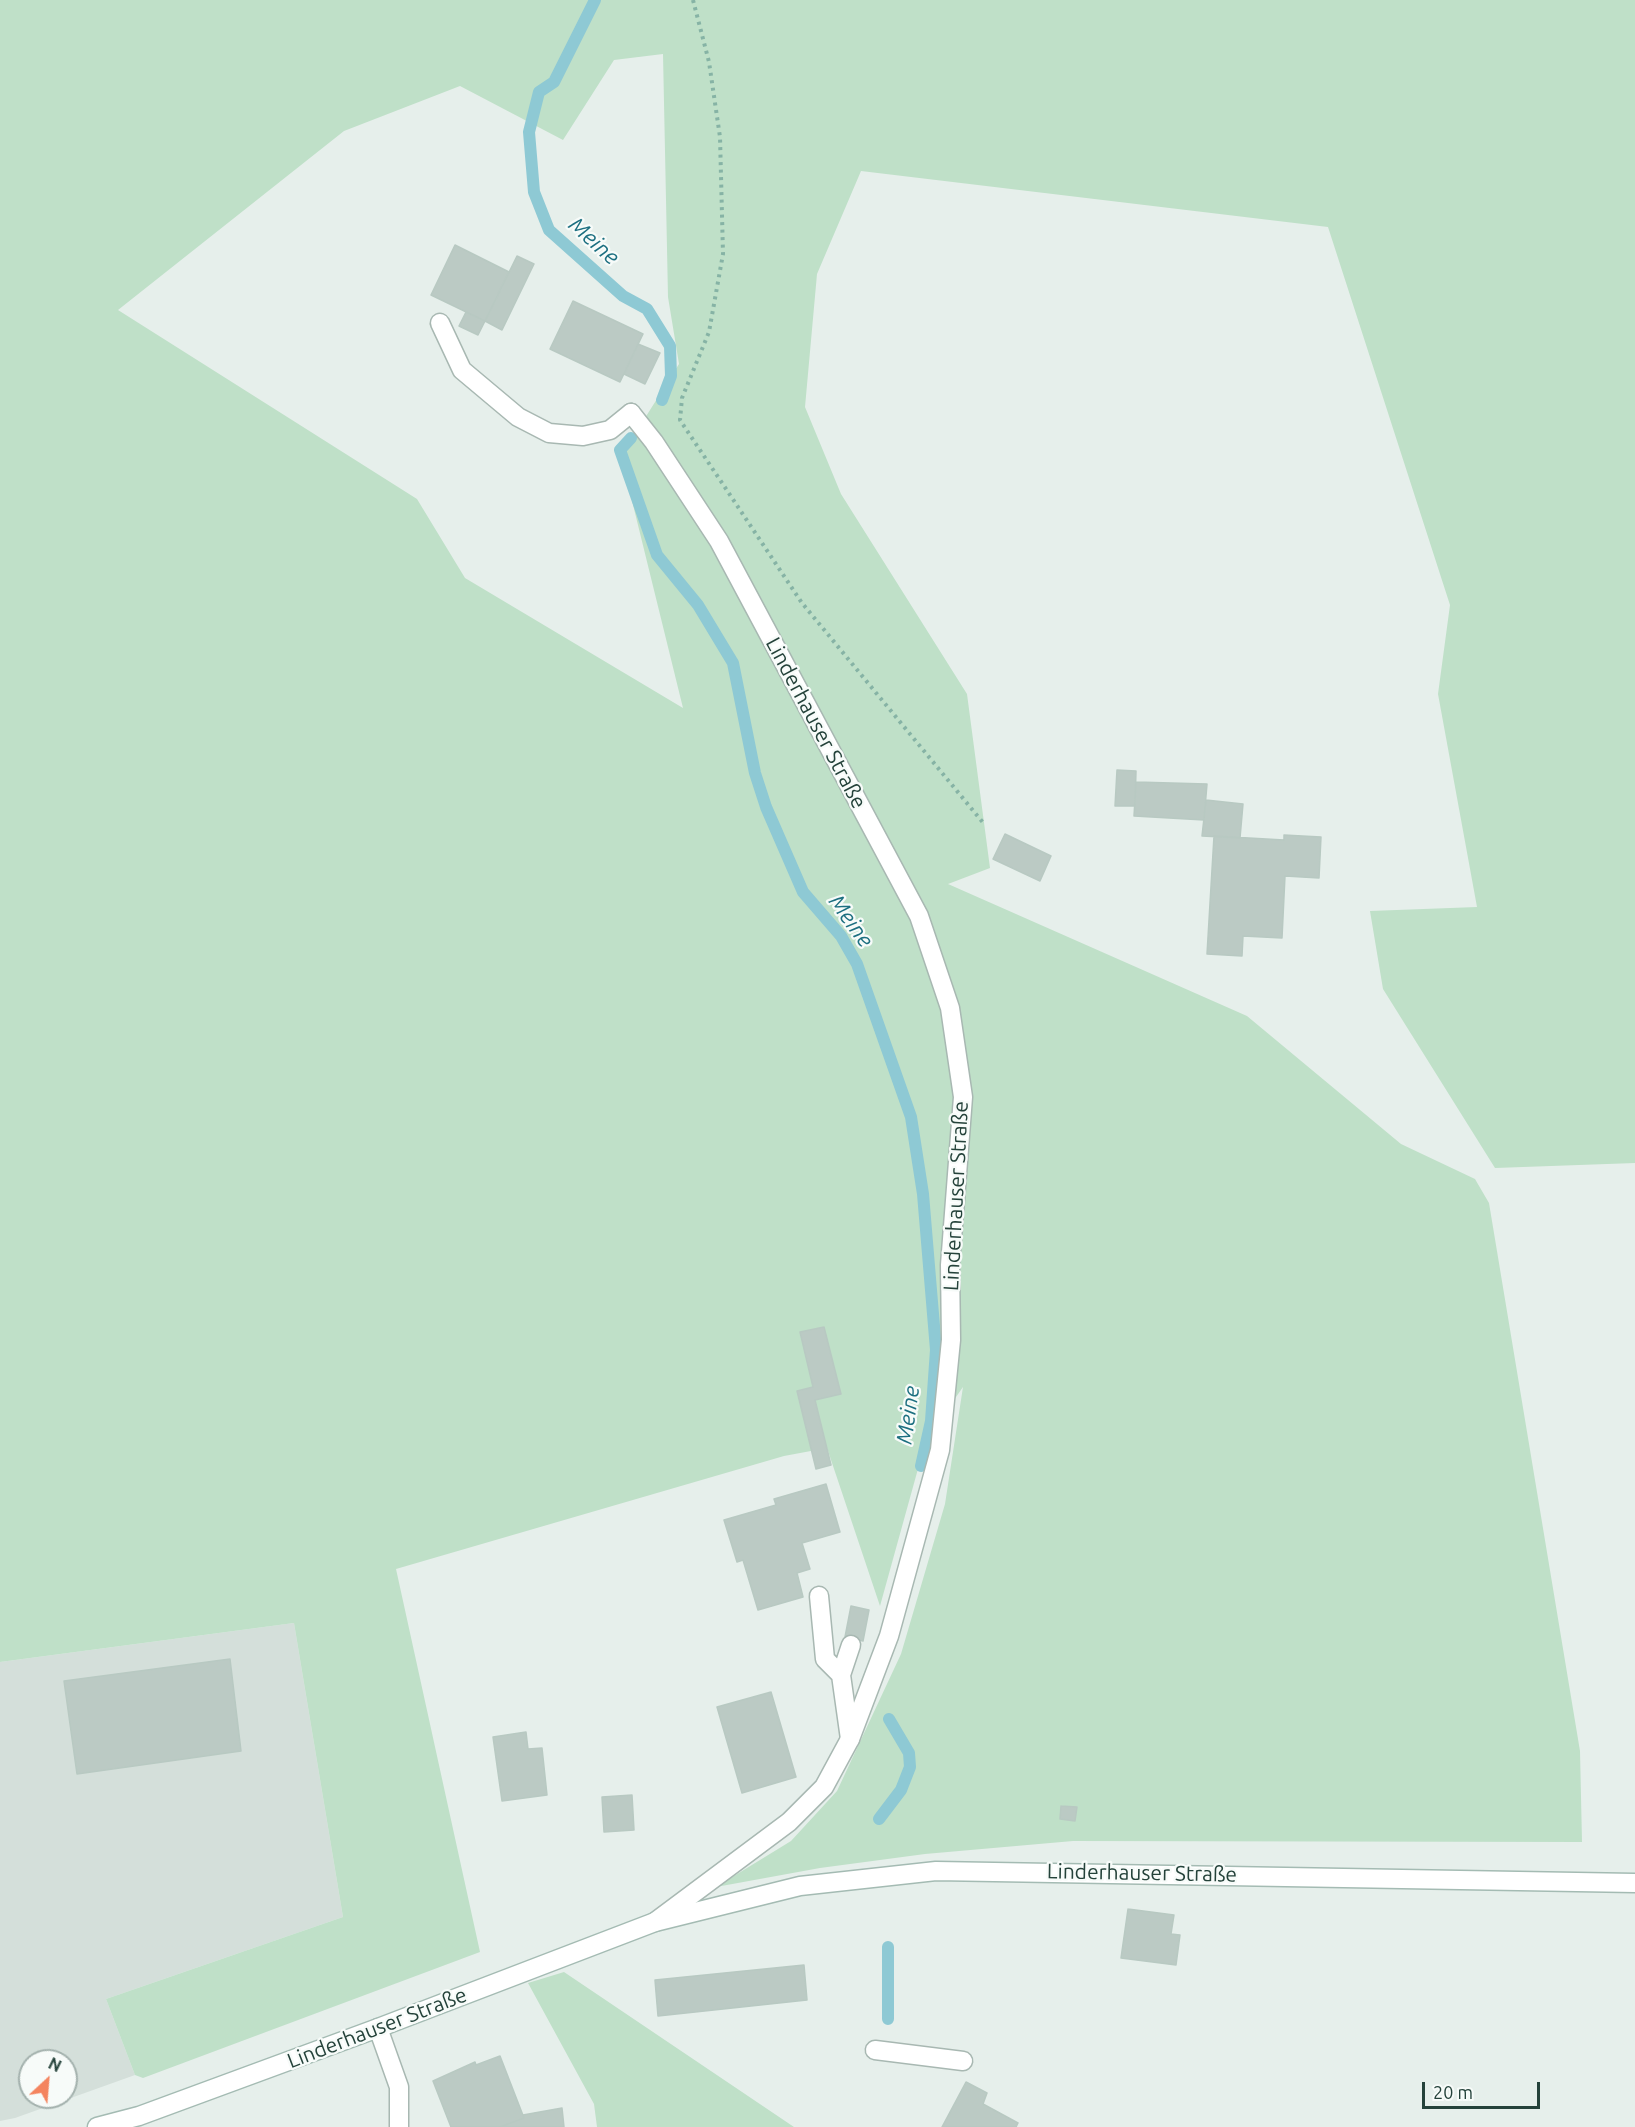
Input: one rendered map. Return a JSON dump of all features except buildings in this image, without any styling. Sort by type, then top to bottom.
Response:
[{"type":"street","name":"Linderhauser Straße","points":[[440,323],[462,370],[518,417],[549,433],[583,436],[610,430],[631,413],[654,442],[719,541],[919,916],[950,1008],[963,1097],[950,1264],[951,1340],[940,1450],[889,1636],[850,1739],[824,1787],[789,1822],[655,1922]]},
{"type":"street","points":[[819,1596],[825,1659],[841,1674]]},
{"type":"street","points":[[850,1739],[841,1674],[851,1645]]},
{"type":"street","name":"Linderhauser Straße","points":[[97,2127],[139,2116],[655,1922],[800,1886],[936,1871],[1635,1883]]},
{"type":"street","points":[[378,2028],[399,2086],[399,2127]]},
{"type":"street","points":[[875,2050],[963,2061]]},
{"type":"path","points":[[693,0],[709,62],[720,137],[723,254],[709,332],[682,398],[680,420],[802,603],[985,825]]},
{"type":"shaded area","points":[[294,1623],[343,1917],[106,1999],[135,2075],[78,2095],[78,2049],[18,2049],[18,2109],[40,2109],[0,2121],[0,1662]]},
{"type":"green space","points":[[0,0],[1635,0],[1635,1163],[1495,1168],[1383,989],[1370,911],[1477,907],[1438,694],[1450,605],[1328,227],[861,171],[817,274],[805,407],[841,494],[967,694],[990,868],[948,884],[1247,1016],[1401,1144],[1475,1179],[1489,1203],[1580,1751],[1582,1842],[1073,1841],[925,1854],[820,1868],[716,1887],[791,1841],[837,1791],[901,1654],[945,1504],[963,1387],[926,1440],[880,1606],[827,1448],[784,1456],[396,1569],[480,1952],[143,2078],[135,2075],[106,1999],[343,1917],[294,1623],[0,1662]],"holes":[[[663,54],[668,297],[679,364],[621,456],[683,708],[465,578],[417,499],[118,310],[344,131],[460,86],[563,140],[614,60]]]},
{"type":"green space","points":[[564,1972],[794,2127],[597,2127],[594,2104],[528,1983]]},
{"type":"waterway","name":"Meine","points":[[595,0],[554,82],[539,92],[529,132],[534,192],[549,230],[623,296],[647,309],[670,346],[671,376],[662,400]]},
{"type":"waterway","name":"Meine","points":[[631,438],[620,450],[657,555],[698,605],[733,663],[755,773],[766,807],[803,892],[841,936],[857,964],[911,1117],[923,1194],[936,1350],[931,1421],[921,1466]]},
{"type":"waterway","name":"Meine","points":[[879,1819],[901,1790],[910,1767],[909,1753],[889,1719]]},
{"type":"waterway","name":"Meine","points":[[888,1947],[888,2019]]}]
